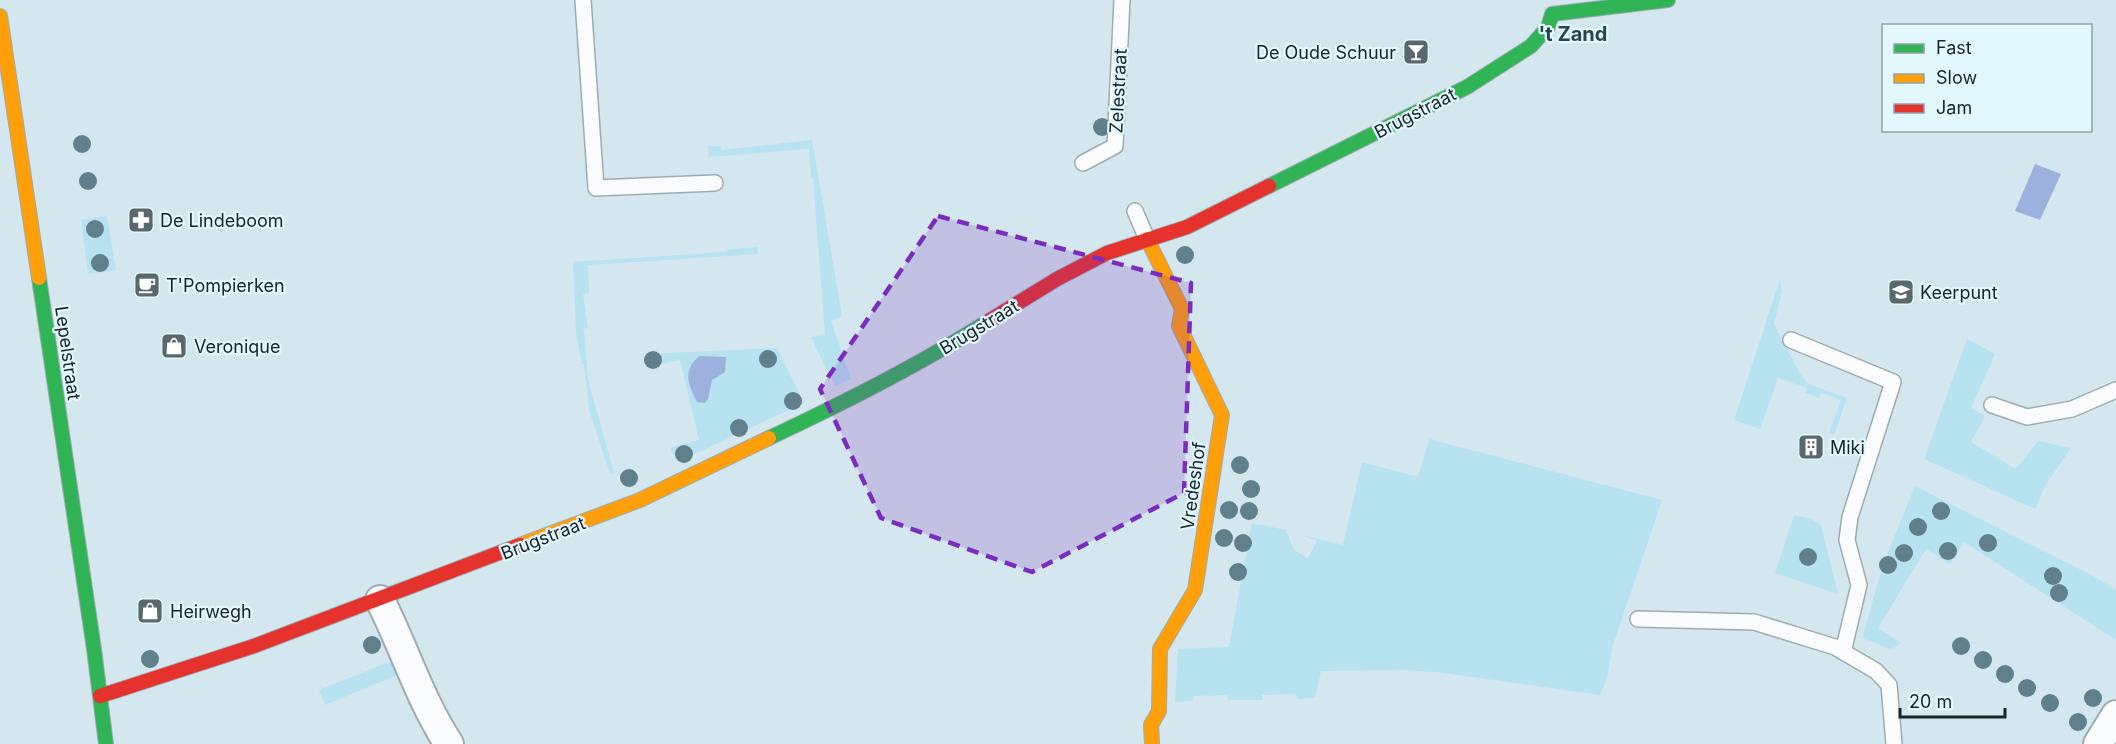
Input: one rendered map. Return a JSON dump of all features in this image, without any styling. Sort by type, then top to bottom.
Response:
[{"type":"street","name":"Brugstraat","points":[[100,696],[254,646],[640,500],[850,400],[952,344],[1057,279],[1107,253],[1187,227],[1467,87],[1531,46],[1548,27],[1549,9],[1668,0]]},
{"type":"street","name":"Lepelstraat","points":[[0,16],[100,696]]},
{"type":"street","name":"Vredeshof","points":[[1148,239],[1182,309],[1179,326],[1222,415],[1195,590],[1160,649],[1159,711],[1151,725],[1152,744]]},
{"type":"street","points":[[380,600],[434,721],[449,744]]},
{"type":"street","points":[[100,696],[106,744]]},
{"type":"street","points":[[2098,744],[2116,715]]},
{"type":"lane","points":[[583,0],[596,188],[715,183]]},
{"type":"lane","name":"Zelestraat","points":[[1083,163],[1108,155],[1115,146],[1122,0]]},
{"type":"lane","points":[[1135,211],[1148,239]]},
{"type":"lane","points":[[1791,340],[1893,382],[1850,517],[1847,540],[1859,585],[1843,652]]},
{"type":"lane","points":[[1992,405],[2027,417],[2072,409],[2116,390]]},
{"type":"lane","points":[[1638,619],[1754,622],[1835,647],[1876,671],[1889,685],[1894,744]]},
{"type":"highlighted area","points":[[938,216],[1191,283],[1184,493],[1032,572],[881,518],[820,389]]},
{"type":"shaded area","points":[[812,140],[842,316],[831,321],[851,379],[835,387],[811,337],[825,335],[809,149],[709,157],[708,146],[721,146],[721,150]]},
{"type":"shaded area","points":[[2035,164],[2061,174],[2040,220],[2015,211]]},
{"type":"shaded area","points":[[107,216],[116,270],[88,274],[81,220]]},
{"type":"shaded area","points":[[757,247],[758,254],[588,265],[589,293],[583,294],[588,328],[584,329],[588,379],[614,473],[610,474],[589,410],[584,364],[582,364],[576,332],[573,262],[725,252],[726,250]]},
{"type":"shaded area","points":[[1780,279],[1782,291],[1774,324],[1800,374],[1808,384],[1847,398],[1834,435],[1829,433],[1841,400],[1821,393],[1819,398],[1805,393],[1807,388],[1778,378],[1760,429],[1734,420]]},
{"type":"shaded area","points":[[1967,339],[1995,354],[1971,408],[1985,416],[1971,442],[2016,469],[2038,441],[2071,448],[2046,484],[2035,509],[1924,459]]},
{"type":"shaded area","points":[[777,348],[804,403],[682,460],[676,459],[670,448],[699,440],[680,360],[650,366],[647,354]]},
{"type":"shaded area","points":[[700,356],[726,357],[725,372],[712,380],[705,403],[697,402],[688,378],[691,366]]},
{"type":"shaded area","points":[[1429,439],[1662,500],[1613,645],[1607,678],[1600,695],[1436,672],[1321,671],[1315,698],[1297,699],[1296,694],[1262,695],[1262,700],[1228,700],[1227,695],[1193,696],[1192,701],[1175,702],[1178,649],[1229,647],[1252,523],[1286,530],[1294,550],[1308,558],[1317,541],[1302,535],[1343,545],[1362,462],[1418,477]]},
{"type":"shaded area","points":[[1915,486],[2095,577],[2116,590],[2116,640],[1964,542],[1950,564],[1926,549],[1878,628],[1900,642],[1898,646],[1890,649],[1862,638],[1884,562]]},
{"type":"shaded area","points":[[1794,515],[1811,519],[1821,525],[1838,594],[1775,573]]},
{"type":"shaded area","points":[[394,660],[400,674],[325,705],[319,690]]},
{"type":"traffic: fast","points":[[1552,14],[1668,0]]},
{"type":"traffic: fast","points":[[1269,186],[1467,87],[1531,46],[1548,27],[1552,14]]},
{"type":"traffic: fast","points":[[39,278],[106,744]]},
{"type":"traffic: fast","points":[[769,438],[880,383],[987,322]]},
{"type":"traffic: slow","points":[[0,16],[39,278]]},
{"type":"traffic: slow","points":[[1147,239],[1182,309],[1179,326],[1222,415],[1195,590],[1160,649],[1159,711],[1151,725],[1152,744]]},
{"type":"traffic: slow","points":[[520,545],[640,500],[769,438]]},
{"type":"traffic: jam","points":[[987,322],[1057,279],[1107,253],[1187,227],[1269,186]]},
{"type":"traffic: jam","points":[[100,696],[254,646],[520,545]]},
{"type":"place","name":"De Oude Schuur","points":[[1416,52]]},
{"type":"place","name":"De Lindeboom","points":[[141,220]]},
{"type":"place","name":"T'Pompierken","points":[[147,285]]},
{"type":"place","name":"Keerpunt","points":[[1901,292]]},
{"type":"place","name":"Veronique","points":[[174,346]]},
{"type":"place","name":"Miki","points":[[1811,447]]},
{"type":"place","name":"Heirwegh","points":[[150,611]]},
{"type":"district","name":"'t Zand","points":[[1573,34]]}]
